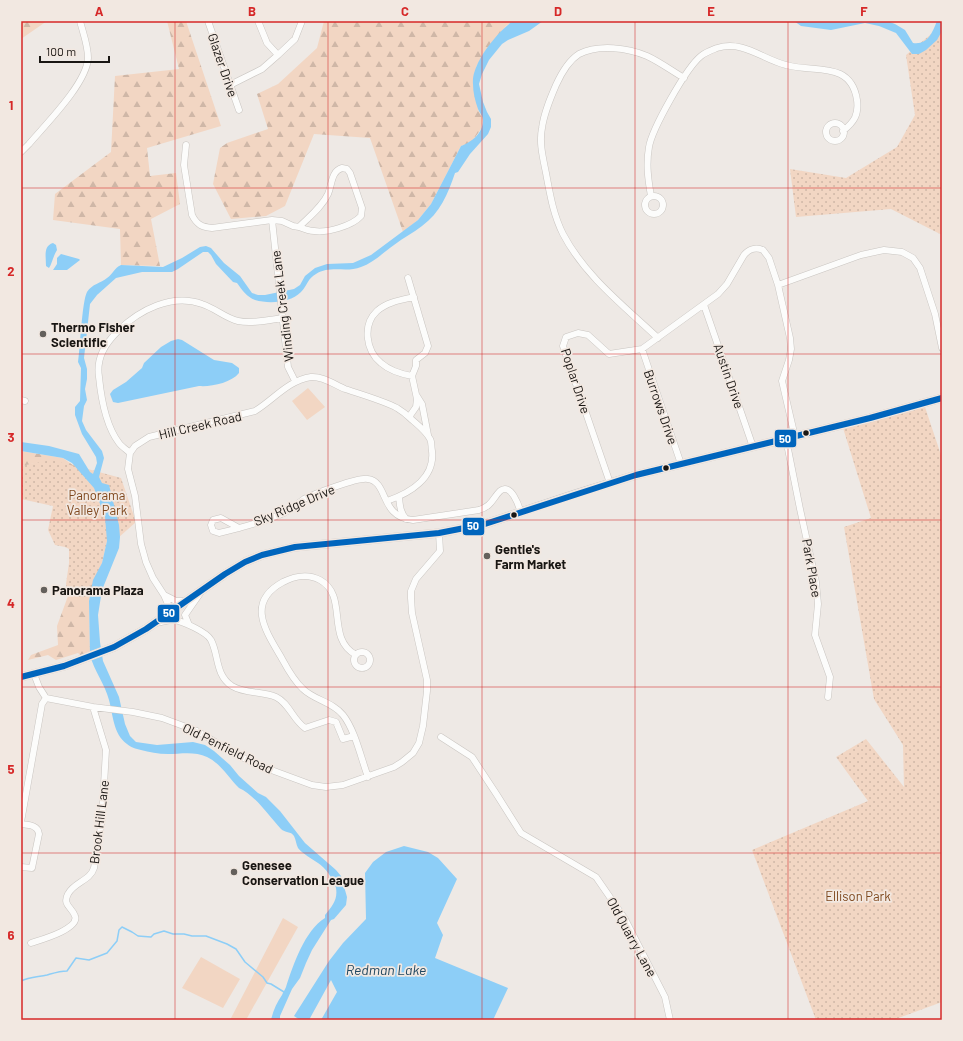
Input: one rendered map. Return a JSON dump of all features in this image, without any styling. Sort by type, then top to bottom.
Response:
[{"type":"main road","points":[[21,677],[64,666],[114,646],[155,623],[202,592],[225,574],[245,562],[277,550],[439,533],[485,524],[610,483],[681,464],[795,437],[942,398]]},
{"type":"street","points":[[21,152],[78,85],[85,71],[88,59],[87,46],[80,21]]},
{"type":"street","name":"Glazer Drive","points":[[208,21],[239,110]]},
{"type":"street","points":[[258,21],[267,44],[278,55]]},
{"type":"street","points":[[230,85],[262,69],[278,55],[295,39],[302,21]]},
{"type":"street","points":[[651,196],[648,171],[650,142],[655,128],[684,78],[701,56],[709,51],[718,48],[735,46],[743,47],[770,60],[788,66],[835,71],[849,81],[856,93],[857,100],[856,115],[853,123],[843,131]]},
{"type":"street","points":[[658,338],[594,278],[577,257],[563,234],[554,214],[549,195],[541,148],[541,136],[544,116],[551,95],[560,76],[567,66],[579,54],[597,49],[609,48],[636,52],[648,57],[684,78]]},
{"type":"street","points":[[186,145],[184,165],[192,215],[195,221],[205,228],[272,220],[313,231],[324,231],[347,225],[360,218],[362,214],[362,208],[349,171],[342,168],[336,171],[327,196],[299,227]]},
{"type":"street","name":"Winding Creek Lane","points":[[272,220],[288,367],[295,382],[314,377],[393,406],[409,417],[428,436]]},
{"type":"street","points":[[642,349],[704,305],[725,287],[746,252],[752,249],[763,250],[767,254],[778,285],[790,344],[789,360],[782,381],[795,437]]},
{"type":"street","points":[[778,285],[861,255],[884,250],[902,252],[913,258],[920,268],[935,314],[942,348]]},
{"type":"street","points":[[387,501],[413,490],[421,482],[428,473],[432,455],[431,440],[428,436],[422,404],[417,394],[412,376],[416,366],[416,360],[425,353],[428,346],[408,278]]},
{"type":"street","points":[[412,376],[395,371],[380,363],[372,353],[367,338],[369,325],[374,315],[378,311],[392,302],[414,297]]},
{"type":"street","points":[[164,617],[168,604],[146,562],[141,544],[136,503],[128,469],[130,453],[120,444],[110,425],[102,400],[98,375],[100,355],[106,345],[125,325],[152,308],[171,301],[179,300],[204,304],[239,321],[245,322],[283,318]]},
{"type":"street","name":"Austin Drive","points":[[704,305],[753,447]]},
{"type":"street","name":"Poplar Drive","points":[[610,483],[563,346],[566,337],[578,333],[588,335],[609,354],[642,349]]},
{"type":"street","name":"Burrows Drive","points":[[642,349],[681,464]]},
{"type":"street","name":"Hill Creek Road","points":[[130,453],[135,446],[149,437],[255,411],[295,382]]},
{"type":"street","points":[[409,417],[416,407],[417,394]]},
{"type":"street","name":"Park Place","points":[[786,439],[816,582],[818,604],[815,635],[830,677],[828,697]]},
{"type":"street","name":"Sky Ridge Drive","points":[[239,528],[285,512],[310,496],[361,479],[373,480],[378,484],[392,512],[406,519]]},
{"type":"street","points":[[399,497],[402,514],[406,519],[412,520],[479,510],[488,507],[500,491],[504,489],[513,494],[517,500],[521,513]]},
{"type":"street","name":"Old Penfield Road","points":[[46,698],[162,718],[198,731],[255,764],[312,785],[326,787],[338,786],[394,767],[412,753],[419,743],[425,713],[427,680],[412,613],[411,591],[416,580],[440,551],[439,533]]},
{"type":"street","points":[[356,656],[345,647],[341,641],[334,596],[325,583],[311,577],[295,576],[276,587],[265,598],[262,605],[261,617],[264,627],[296,682],[304,690],[342,713],[354,736],[368,777]]},
{"type":"street","points":[[189,625],[185,615],[202,592]]},
{"type":"street","points":[[164,595],[176,601],[187,601]]},
{"type":"street","points":[[155,623],[176,620],[205,634],[211,640],[222,677],[232,686],[277,697],[292,712],[299,725],[304,728],[329,720],[336,722],[343,739],[354,736]]},
{"type":"street","points":[[21,867],[32,868],[39,834],[39,830],[36,828],[21,823],[42,704],[46,698],[39,687],[34,674]]},
{"type":"street","name":"Brook Hill Lane","points":[[31,943],[54,935],[71,926],[75,920],[75,916],[67,903],[69,892],[92,874],[94,868],[102,820],[106,750],[94,707]]},
{"type":"street","name":"Old Quarry Lane","points":[[441,737],[472,757],[521,834],[596,877],[625,919],[665,997],[670,1020]]},
{"type":"green space","points":[[21,21],[47,21],[21,39]]},
{"type":"green space","points":[[167,21],[186,21],[221,126],[147,148],[150,176],[176,173],[180,204],[151,219],[160,266],[121,265],[120,229],[53,220],[55,194],[111,152],[115,76],[179,69]]},
{"type":"green space","points":[[324,21],[513,21],[506,26],[486,50],[476,67],[478,110],[483,118],[481,129],[471,143],[461,146],[431,204],[418,220],[403,232],[370,138],[314,134],[285,206],[266,216],[231,219],[213,184],[220,148],[227,143],[268,129],[257,94],[278,84],[317,48]]},
{"type":"green space","points":[[942,25],[942,235],[891,209],[796,217],[790,169],[846,178],[897,147],[915,115],[906,55]]},
{"type":"green space","points":[[308,388],[325,407],[307,420],[292,401]]},
{"type":"green space","name":"Ellison Park","points":[[925,407],[942,458],[942,1002],[893,1020],[816,1020],[752,850],[868,801],[836,757],[866,739],[904,787],[903,745],[874,699],[844,527],[871,518],[843,428]]},
{"type":"green space","points":[[21,451],[63,458],[74,466],[51,460],[21,466]]},
{"type":"green space","name":"Panorama Valley Park","points":[[51,459],[121,478],[136,522],[118,538],[107,535],[102,563],[93,584],[68,596],[66,584],[69,549],[55,545],[48,530],[53,506],[21,499],[21,466]]},
{"type":"green space","points":[[93,584],[89,601],[90,653],[81,656],[78,653],[56,660],[48,655],[28,660],[31,655],[58,645],[57,626],[68,596]]},
{"type":"green space","points":[[283,918],[298,927],[246,1020],[230,1020]]},
{"type":"green space","points":[[201,957],[240,979],[223,1008],[182,988]]},
{"type":"water","points":[[513,21],[543,21],[529,31],[502,44],[489,60],[482,74],[479,84],[483,102],[491,119],[491,127],[488,134],[470,154],[458,172],[455,173],[443,202],[434,215],[422,226],[397,242],[374,260],[356,269],[333,269],[321,271],[311,278],[303,290],[296,296],[279,302],[267,302],[255,300],[250,297],[216,264],[208,252],[203,252],[172,272],[142,272],[116,278],[97,295],[90,304],[84,358],[87,369],[85,389],[87,400],[84,406],[82,421],[86,430],[102,451],[104,458],[99,477],[102,483],[109,485],[119,525],[120,537],[119,548],[102,590],[98,615],[100,642],[103,661],[119,697],[125,724],[130,736],[136,742],[157,745],[193,742],[205,745],[214,751],[258,793],[266,797],[280,811],[305,843],[336,870],[341,876],[347,897],[346,905],[334,919],[331,920],[312,950],[300,978],[292,989],[280,1016],[280,1020],[271,1020],[275,1007],[286,988],[292,969],[306,939],[311,931],[325,918],[325,915],[334,903],[336,896],[335,885],[329,874],[321,865],[298,848],[293,834],[281,829],[262,806],[245,791],[239,788],[212,760],[198,754],[161,754],[150,752],[131,747],[122,740],[114,724],[107,694],[90,655],[89,601],[93,580],[102,563],[107,541],[105,517],[94,488],[72,463],[63,458],[21,451],[21,442],[49,446],[79,454],[90,472],[93,474],[97,463],[96,457],[82,434],[75,415],[75,407],[80,401],[81,368],[78,362],[82,315],[87,292],[91,287],[105,280],[119,266],[163,267],[200,247],[206,246],[211,248],[224,263],[240,276],[252,293],[265,295],[294,289],[300,285],[305,276],[315,268],[327,264],[353,263],[371,255],[418,220],[431,204],[461,146],[473,139],[479,133],[483,125],[483,119],[474,96],[473,76],[476,67],[486,49],[493,40]]},
{"type":"water","points":[[794,21],[887,21],[905,30],[913,43],[926,40],[931,34],[937,21],[942,21],[942,31],[937,40],[926,50],[919,54],[912,54],[896,33],[879,26],[865,23],[831,30],[801,26]]},
{"type":"water","points":[[53,243],[56,245],[57,250],[49,268],[46,266],[46,249]]},
{"type":"water","points":[[61,254],[80,260],[67,270],[53,270],[57,264],[57,258]]},
{"type":"water","points":[[178,339],[214,360],[232,363],[239,368],[239,373],[226,382],[215,385],[199,386],[118,403],[113,402],[110,394],[113,390],[126,382],[142,368],[144,363],[161,347]]},
{"type":"water","name":"Redman Lake","points":[[404,846],[428,852],[438,858],[457,879],[437,923],[443,935],[435,958],[508,988],[493,1020],[321,1020],[337,992],[331,980],[309,1020],[300,1020],[294,1016],[329,961],[343,943],[366,919],[365,873],[373,862],[386,852]]},
{"type":"waterway","points":[[21,981],[67,971],[76,958],[89,960],[107,953],[117,941],[119,930],[122,927],[138,936],[151,937],[154,934],[164,931],[173,934],[206,936],[227,944],[236,949],[245,962],[263,977],[267,983],[284,992]]},
{"type":"transit line","name":"50","points":[[21,677],[64,666],[114,647],[146,629],[225,574],[245,562],[262,555],[295,547],[439,533],[485,524],[636,475],[870,418],[942,398]]},
{"type":"place","name":"Thermo Fisher Scientific","points":[[43,334]]},
{"type":"place","name":"Gentle's Farm Market","points":[[487,556]]},
{"type":"place","name":"Panorama Plaza","points":[[44,590]]},
{"type":"place","name":"Genesee Conservation League","points":[[234,872]]}]
